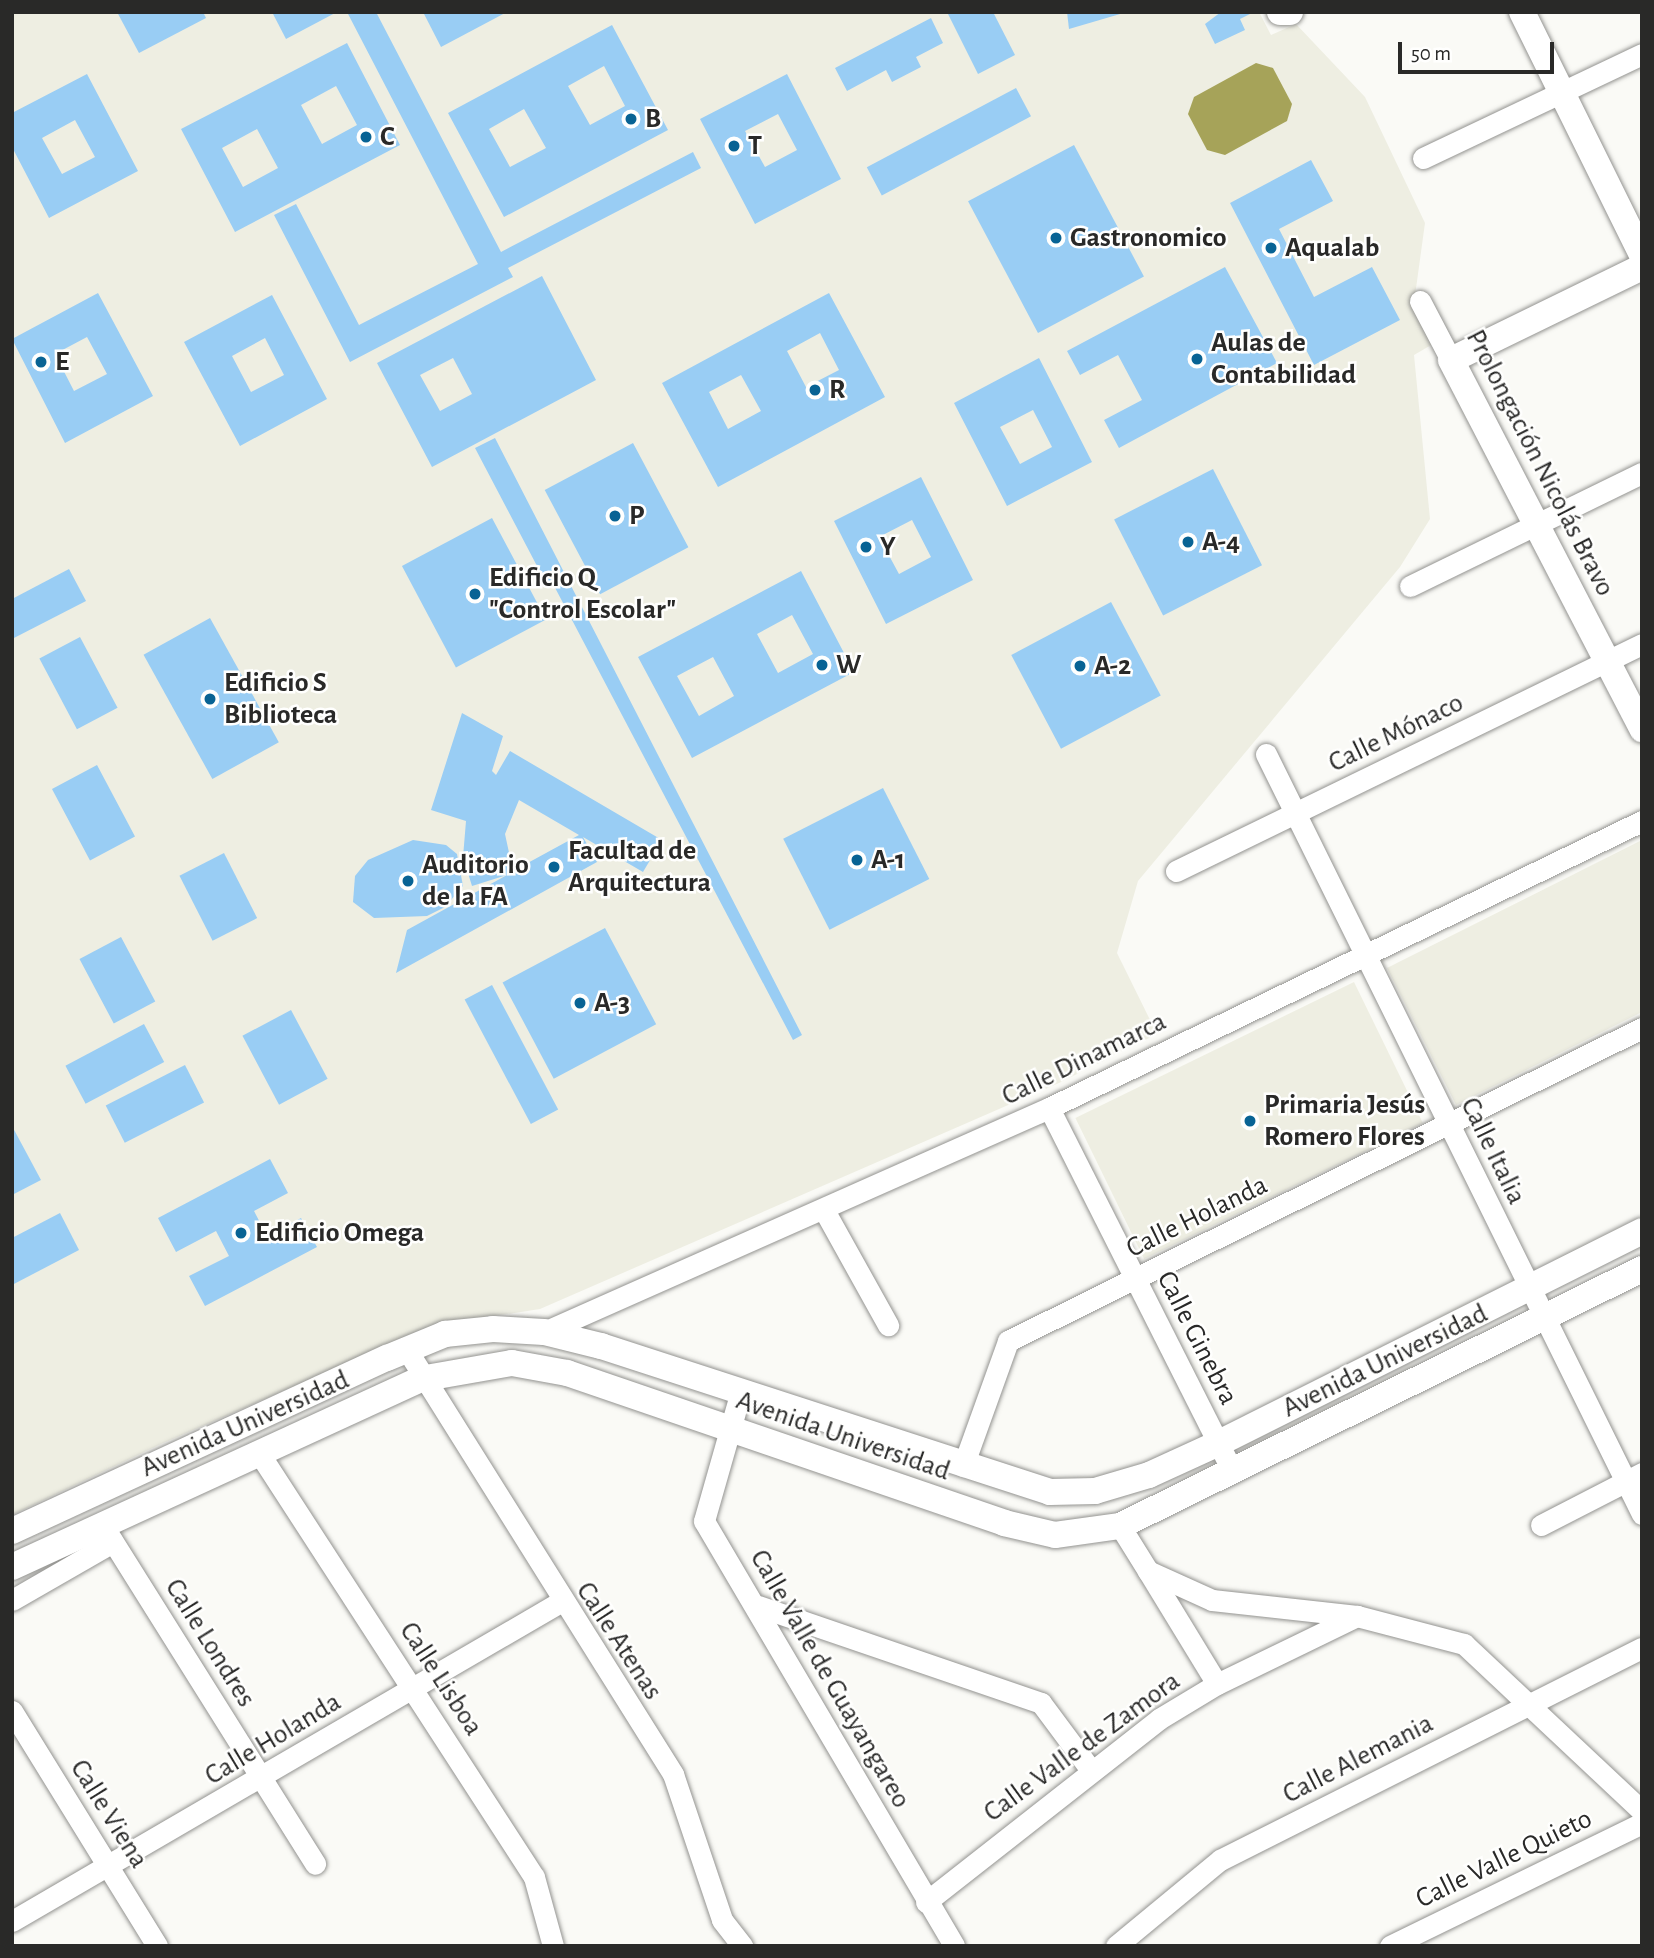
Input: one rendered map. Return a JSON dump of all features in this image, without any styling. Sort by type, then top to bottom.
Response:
[{"type":"street","points":[[1522,12],[1642,255]]},
{"type":"street","points":[[1423,158],[1642,54]]},
{"type":"street","points":[[1451,360],[1642,268]]},
{"type":"street","name":"Prolongación Nicolás Bravo","points":[[1420,301],[1642,729]]},
{"type":"street","points":[[1410,586],[1642,473]]},
{"type":"street","name":"Calle Mónaco","points":[[1176,872],[1642,644]]},
{"type":"street","name":"Calle Italia","points":[[1266,754],[1545,1317],[1634,1477],[1642,1514]]},
{"type":"street","name":"Calle Dinamarca","points":[[544,1332],[1049,1108],[1364,953],[1642,821]]},
{"type":"street","name":"Calle Holanda","points":[[963,1466],[1008,1341],[1642,1028]]},
{"type":"street","name":"Calle Ginebra","points":[[1049,1108],[1232,1471]]},
{"type":"street","points":[[824,1210],[888,1325]]},
{"type":"street","name":"Avenida Universidad","points":[[12,1531],[407,1350],[446,1334],[493,1329],[544,1332],[741,1391],[963,1466],[1050,1492],[1095,1491],[1149,1475],[1219,1443],[1642,1231]]},
{"type":"street","name":"Avenida Universidad","points":[[12,1600],[107,1533],[259,1453],[421,1379],[465,1367],[526,1365],[567,1373],[1004,1523],[1055,1535],[1120,1526],[1642,1269]]},
{"type":"street","name":"Calle Atenas","points":[[407,1350],[421,1379],[560,1602],[673,1774],[722,1920],[742,1946]]},
{"type":"street","name":"Calle Valle de Guayangareo","points":[[741,1391],[727,1430],[704,1521],[758,1606],[926,1902],[954,1946]]},
{"type":"street","name":"Calle Lisboa","points":[[259,1453],[415,1688],[534,1877],[553,1946]]},
{"type":"street","points":[[1541,1525],[1634,1477]]},
{"type":"street","points":[[1120,1526],[1217,1684]]},
{"type":"street","name":"Avenida Universidad","points":[[12,1567],[107,1533]]},
{"type":"street","name":"Calle Londres","points":[[107,1533],[315,1864]]},
{"type":"street","points":[[1148,1571],[1212,1600],[1357,1616],[1464,1644],[1642,1811]]},
{"type":"street","name":"Calle Holanda","points":[[12,1921],[262,1779],[560,1602]]},
{"type":"street","points":[[758,1606],[1041,1703],[1090,1769]]},
{"type":"street","name":"Calle Valle de Zamora","points":[[926,1902],[1090,1769],[1217,1684],[1357,1616]]},
{"type":"street","name":"Calle Alemania","points":[[1116,1946],[1220,1860],[1642,1648]]},
{"type":"street","name":"Calle Viena","points":[[12,1711],[157,1946]]},
{"type":"street","name":"Calle Valle Quieto","points":[[1390,1946],[1642,1823]]},
{"type":"shaded area","points":[[12,12],[1259,12],[1271,35],[1296,24],[1365,97],[1425,223],[1414,303],[1433,344],[1414,355],[1430,519],[1400,567],[1138,881],[1117,953],[1157,1034],[1059,1083],[540,1309],[435,1325],[161,1444],[12,1515]]},
{"type":"shaded area","points":[[1256,63],[1273,68],[1292,104],[1287,121],[1225,155],[1207,150],[1188,114],[1194,97]]},
{"type":"shaded area","points":[[1642,840],[1642,1012],[1456,1105],[1387,968]]},
{"type":"shaded area","name":"Primaria Jesús Romero Flores","points":[[1354,982],[1423,1123],[1144,1259],[1075,1118]]},
{"type":"building","points":[[117,12],[203,12],[206,18],[139,53]]},
{"type":"building","points":[[272,12],[337,12],[286,39]]},
{"type":"building","points":[[347,12],[376,12],[501,252],[693,152],[701,168],[508,268],[513,277],[350,362],[274,215],[296,204],[359,325],[478,264]]},
{"type":"building","points":[[423,12],[507,12],[441,47]]},
{"type":"building","points":[[947,12],[993,12],[1015,55],[978,74]]},
{"type":"building","points":[[1067,12],[1127,12],[1069,29]]},
{"type":"building","points":[[1221,12],[1254,12],[1240,19],[1245,30],[1215,44],[1205,24]]},
{"type":"building","points":[[931,18],[943,43],[916,57],[921,67],[892,82],[886,70],[847,91],[835,68]]},
{"type":"building","name":"B","points":[[612,25],[668,130],[504,217],[448,113]],"holes":[[[604,66],[625,106],[590,125],[568,86]],[[524,109],[546,148],[510,167],[489,129]]]},
{"type":"building","name":"C","points":[[347,43],[400,145],[235,232],[181,129]],"holes":[[[336,86],[357,125],[322,144],[301,105]],[[257,129],[278,168],[243,187],[222,148]]]},
{"type":"building","points":[[87,74],[138,171],[49,218],[12,147],[12,113]],"holes":[[[75,120],[95,157],[62,174],[42,138]]]},
{"type":"building","name":"T","points":[[787,74],[841,179],[755,224],[700,119]],"holes":[[[778,114],[797,150],[765,167],[745,131]]]},
{"type":"building","points":[[1016,88],[1031,116],[882,196],[867,167]]},
{"type":"building","name":"Gastronomico","points":[[1074,145],[1144,277],[1038,333],[968,201]]},
{"type":"building","name":"Aqualab","points":[[1311,160],[1333,201],[1279,229],[1314,297],[1372,267],[1400,320],[1314,365],[1230,203]]},
{"type":"building","name":"Aulas de Contabilidad","points":[[1225,267],[1277,363],[1119,448],[1104,420],[1142,400],[1118,355],[1080,375],[1067,351]]},
{"type":"building","points":[[542,276],[596,380],[432,467],[377,363]],"holes":[[[453,358],[472,394],[440,411],[420,375]]]},
{"type":"building","name":"E","points":[[98,293],[153,396],[65,443],[12,339]],"holes":[[[87,337],[107,374],[74,391],[55,354]]]},
{"type":"building","name":"R","points":[[829,293],[885,397],[718,487],[662,383]],"holes":[[[820,333],[839,370],[806,387],[787,351]],[[741,375],[761,411],[728,429],[709,392]]]},
{"type":"building","points":[[272,295],[327,399],[240,446],[184,342]],"holes":[[[265,338],[284,375],[251,392],[232,356]]]},
{"type":"building","points":[[1039,358],[1092,462],[1007,506],[954,403]],"holes":[[[1033,410],[1052,447],[1020,464],[1000,427]]]},
{"type":"building","points":[[495,438],[802,1035],[793,1040],[552,582],[547,585],[475,448]]},
{"type":"building","name":"P","points":[[633,443],[688,547],[600,594],[545,490]]},
{"type":"building","name":"A-4","points":[[1213,469],[1262,565],[1163,616],[1114,519]]},
{"type":"building","name":"Y","points":[[921,477],[973,580],[886,624],[834,521]],"holes":[[[912,520],[931,557],[899,574],[879,537]]]},
{"type":"building","name":"Edificio Q \"Control Escolar\"","points":[[492,518],[546,620],[456,667],[402,566]]},
{"type":"building","points":[[69,569],[86,601],[12,639],[12,599]]},
{"type":"building","name":"W","points":[[801,571],[854,672],[692,758],[638,657]],"holes":[[[792,615],[813,654],[778,673],[757,634]],[[713,657],[734,696],[699,716],[677,676]]]},
{"type":"building","name":"A-2","points":[[1111,602],[1161,696],[1061,749],[1011,655]]},
{"type":"building","name":"Edificio S Biblioteca","points":[[210,618],[279,742],[212,779],[144,655]]},
{"type":"building","points":[[80,637],[118,708],[77,729],[39,659]]},
{"type":"building","name":"Facultad de Arquitectura","points":[[462,713],[503,736],[492,771],[496,775],[510,751],[662,840],[643,872],[583,837],[597,862],[396,973],[407,930],[507,875],[472,886],[463,857],[466,821],[431,810]],"holes":[[[519,800],[579,835],[513,871],[505,834]]]},
{"type":"building","points":[[97,765],[135,837],[90,860],[52,789]]},
{"type":"building","name":"A-1","points":[[883,788],[929,879],[830,930],[783,839]]},
{"type":"building","name":"Auditorio de la FA","points":[[413,840],[446,845],[457,854],[463,886],[445,907],[427,916],[374,918],[353,902],[355,876],[368,860]]},
{"type":"building","points":[[224,853],[257,918],[213,941],[179,876]]},
{"type":"building","name":"A-3","points":[[605,928],[656,1024],[554,1079],[503,982]]},
{"type":"building","points":[[121,937],[155,1001],[114,1024],[80,959]]},
{"type":"building","points":[[492,985],[558,1109],[531,1124],[465,1000]]},
{"type":"building","points":[[291,1010],[328,1079],[279,1105],[242,1036]]},
{"type":"building","points":[[144,1024],[164,1062],[86,1104],[65,1066]]},
{"type":"building","points":[[185,1065],[204,1102],[125,1143],[106,1105]]},
{"type":"building","points":[[12,1126],[41,1180],[12,1195]]},
{"type":"building","name":"Edificio Omega","points":[[270,1159],[288,1193],[254,1211],[267,1236],[301,1218],[317,1247],[205,1306],[189,1276],[229,1256],[216,1231],[176,1252],[158,1218]]},
{"type":"building","points":[[60,1213],[79,1250],[12,1285],[12,1238]]},
{"type":"place","name":"B","points":[[631,119]]},
{"type":"place","name":"C","points":[[366,137]]},
{"type":"place","name":"T","points":[[734,146]]},
{"type":"place","name":"Gastronomico","points":[[1056,238]]},
{"type":"place","name":"Aqualab","points":[[1271,248]]},
{"type":"place","name":"Aulas de Contabilidad","points":[[1197,359]]},
{"type":"place","name":"E","points":[[41,362]]},
{"type":"place","name":"R","points":[[815,390]]},
{"type":"place","name":"P","points":[[615,516]]},
{"type":"place","name":"A-4","points":[[1188,542]]},
{"type":"place","name":"Y","points":[[866,547]]},
{"type":"place","name":"Edificio Q \"Control Escolar\"","points":[[475,594]]},
{"type":"place","name":"W","points":[[822,665]]},
{"type":"place","name":"A-2","points":[[1080,666]]},
{"type":"place","name":"Edificio S Biblioteca","points":[[210,699]]},
{"type":"place","name":"A-1","points":[[857,860]]},
{"type":"place","name":"Facultad de Arquitectura","points":[[554,867]]},
{"type":"place","name":"Auditorio de la FA","points":[[408,881]]},
{"type":"place","name":"A-3","points":[[580,1003]]},
{"type":"place","name":"Primaria Jesús Romero Flores","points":[[1250,1121]]},
{"type":"place","name":"Edificio Omega","points":[[241,1233]]}]
